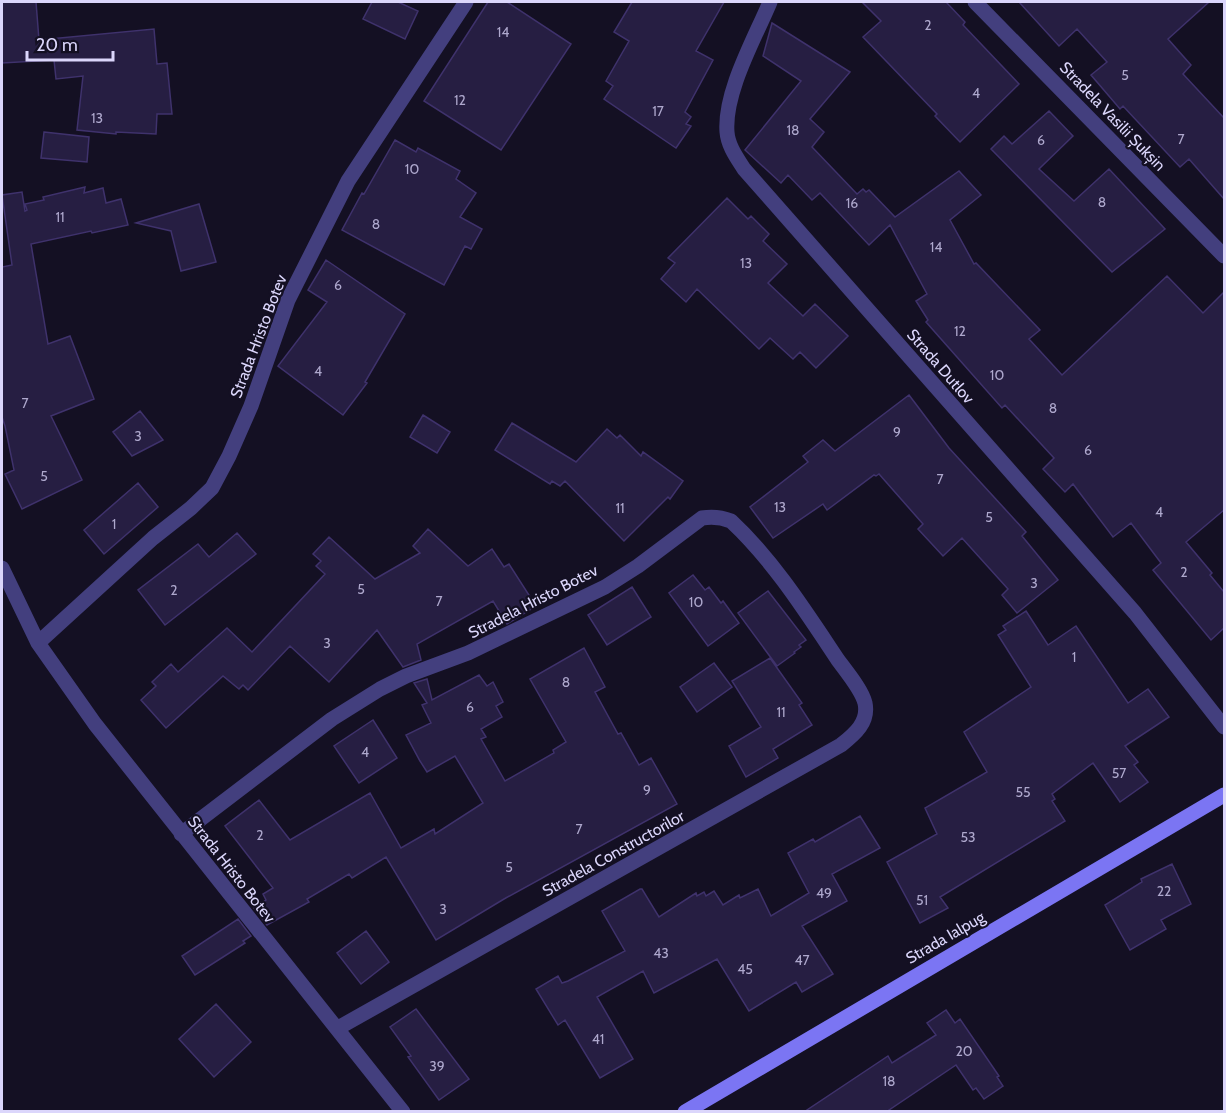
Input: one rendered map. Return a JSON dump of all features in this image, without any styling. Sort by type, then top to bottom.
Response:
[{"type":"street","name":"Strada Hristo Botev","points":[[38,643],[153,538],[212,488],[251,406],[288,300],[348,180],[466,2]]},
{"type":"street","name":"Strada Dutlov","points":[[770,2],[731,94],[727,133],[733,151],[744,169],[1135,613],[1224,727]]},
{"type":"street","name":"Stradela Vasilii Șukșin","points":[[975,2],[1224,256]]},
{"type":"street","name":"Stradela Hristo Botev","points":[[181,834],[332,718],[380,689],[406,676],[468,653],[605,586],[638,566],[702,519],[711,516],[731,521],[740,530],[777,574],[854,683]]},
{"type":"street","name":"Strada Hristo Botev","points":[[2,568],[38,643],[95,724],[404,1112]]},
{"type":"street","name":"Stradela Constructorilor","points":[[338,1028],[842,745],[858,732],[865,717],[865,702],[854,683]]},
{"type":"street","name":"Strada Ialpug","points":[[685,1112],[1224,795]]},
{"type":"building","points":[[2,2],[36,2],[39,40],[154,29],[157,64],[167,63],[172,114],[157,114],[156,134],[116,132],[116,134],[77,130],[83,76],[56,79],[54,60],[2,63]]},
{"type":"building","points":[[372,2],[398,2],[418,11],[405,39],[363,19]]},
{"type":"building","points":[[488,2],[507,2],[571,44],[501,150],[424,101]]},
{"type":"building","points":[[632,2],[724,2],[696,51],[713,60],[685,112],[691,117],[686,124],[691,126],[676,148],[604,99],[613,86],[606,81],[629,41],[614,32]]},
{"type":"building","points":[[862,2],[946,2],[965,22],[963,25],[1019,84],[960,142],[935,116],[937,114],[863,37],[881,21]]},
{"type":"building","points":[[1019,2],[1209,2],[1168,39],[1191,65],[1183,74],[1224,118],[1224,199],[1189,159],[1180,167],[1123,106],[1120,109],[1091,75],[1107,62],[1077,29],[1059,46]]},
{"type":"building","points":[[772,23],[850,72],[810,119],[824,132],[812,147],[857,194],[863,189],[866,192],[869,190],[895,217],[959,171],[981,195],[950,220],[974,264],[976,263],[1040,330],[1029,339],[1062,375],[1167,276],[1203,313],[1224,292],[1224,510],[1186,542],[1212,573],[1210,575],[1224,592],[1224,628],[1211,640],[1153,570],[1161,563],[1131,523],[1113,537],[1073,484],[1065,492],[1043,469],[1054,458],[1005,405],[1002,408],[926,322],[928,320],[916,301],[927,294],[890,225],[869,245],[820,193],[812,200],[788,175],[781,183],[745,150],[801,81],[763,56]]},
{"type":"building","points":[[1049,111],[1073,136],[1039,169],[1074,201],[1109,169],[1165,229],[1112,272],[991,149],[1004,136],[1012,144]]},
{"type":"building","points":[[44,132],[89,137],[87,162],[41,158]]},
{"type":"building","points":[[395,140],[416,152],[418,148],[460,171],[456,179],[476,193],[460,217],[482,229],[471,249],[465,246],[444,285],[342,230]]},
{"type":"building","points":[[85,187],[84,193],[103,188],[106,203],[121,199],[128,225],[31,244],[48,344],[70,336],[94,399],[51,416],[82,480],[22,509],[5,474],[14,470],[2,417],[2,267],[12,265],[2,195],[22,192],[25,211],[27,210],[25,204],[44,200],[43,197]]},
{"type":"building","points":[[727,198],[748,219],[751,216],[769,234],[763,241],[787,264],[768,283],[803,316],[815,304],[848,336],[816,368],[800,352],[793,359],[770,338],[759,349],[697,289],[686,302],[661,279],[675,263],[668,258]]},
{"type":"building","points":[[199,204],[216,262],[181,271],[171,231],[136,223]]},
{"type":"building","points":[[326,260],[405,314],[365,382],[367,383],[343,415],[278,366],[327,302],[308,290]]},
{"type":"building","points":[[909,395],[949,448],[1026,532],[1022,536],[1058,580],[1017,613],[1002,595],[1008,589],[962,538],[943,556],[918,529],[923,524],[879,474],[874,475],[827,510],[823,504],[773,538],[750,507],[808,462],[803,456],[823,440],[835,451]]},
{"type":"building","points":[[140,411],[163,440],[132,456],[113,432]]},
{"type":"building","points":[[423,415],[450,432],[437,453],[410,437]]},
{"type":"building","points":[[512,423],[576,462],[607,429],[617,438],[620,435],[641,456],[643,452],[683,481],[670,499],[668,497],[624,541],[565,481],[560,486],[552,481],[550,484],[495,450]]},
{"type":"building","points":[[138,483],[158,507],[104,554],[84,530]]},
{"type":"building","points":[[428,529],[468,566],[492,549],[504,567],[509,564],[536,606],[507,624],[493,601],[417,644],[421,660],[403,667],[377,630],[329,682],[290,646],[248,690],[243,685],[239,689],[223,676],[166,728],[141,700],[156,686],[152,682],[171,664],[178,672],[227,628],[252,652],[325,574],[316,566],[321,561],[313,554],[329,537],[375,579],[420,553],[413,546]]},
{"type":"building","points":[[237,533],[256,554],[165,625],[138,590],[198,544],[209,557]]},
{"type":"building","points":[[693,575],[705,590],[709,587],[721,603],[723,601],[739,623],[708,646],[669,593]]},
{"type":"building","points":[[632,587],[651,617],[607,645],[588,615]]},
{"type":"building","points":[[768,591],[806,640],[799,645],[801,647],[795,653],[777,666],[738,613]]},
{"type":"building","points":[[1026,611],[1048,645],[1076,626],[1128,703],[1148,689],[1169,717],[1125,746],[1138,762],[1134,765],[1148,782],[1120,802],[1093,763],[1052,794],[1055,799],[1052,801],[1065,821],[940,897],[948,908],[920,923],[887,862],[937,834],[925,808],[987,772],[964,732],[1031,687],[998,635],[1006,630],[1003,626]]},
{"type":"building","points":[[584,648],[605,687],[595,692],[618,734],[621,733],[639,765],[651,758],[677,804],[504,899],[436,940],[386,857],[352,878],[349,874],[307,899],[309,902],[267,925],[254,908],[266,900],[263,894],[273,888],[225,826],[259,800],[290,840],[370,793],[401,848],[434,829],[435,834],[483,803],[455,756],[427,772],[420,761],[406,735],[431,723],[422,705],[427,703],[414,683],[427,679],[432,700],[479,675],[487,686],[493,682],[503,702],[496,706],[502,717],[481,729],[486,737],[481,739],[505,781],[554,753],[553,750],[566,742],[530,679]]},
{"type":"building","points":[[770,658],[802,703],[799,705],[812,725],[773,749],[778,758],[746,777],[729,746],[761,727],[732,681]]},
{"type":"building","points":[[714,663],[732,687],[697,712],[680,687]]},
{"type":"building","points":[[373,720],[397,758],[359,783],[334,746]]},
{"type":"building","points":[[860,816],[880,848],[832,874],[847,901],[802,926],[833,974],[802,992],[796,982],[749,1011],[717,959],[654,993],[643,971],[597,997],[633,1059],[600,1078],[565,1020],[558,1025],[536,989],[558,976],[562,983],[568,981],[625,951],[602,911],[640,889],[659,917],[696,893],[697,896],[704,892],[706,896],[714,891],[723,905],[739,895],[740,898],[758,889],[771,916],[809,893],[788,853],[813,839],[815,842]]},
{"type":"building","points":[[1172,864],[1191,904],[1161,920],[1166,929],[1130,950],[1105,905],[1142,882],[1141,879]]},
{"type":"building","points":[[238,919],[251,936],[243,941],[245,943],[195,975],[182,956]]},
{"type":"building","points":[[366,931],[389,962],[361,984],[337,953]]},
{"type":"building","points":[[216,1004],[251,1042],[214,1077],[179,1039]]},
{"type":"building","points":[[416,1009],[469,1079],[439,1100],[390,1027]]},
{"type":"building","points":[[946,1010],[955,1023],[960,1019],[999,1076],[997,1077],[1003,1086],[984,1099],[976,1088],[973,1090],[956,1065],[886,1112],[804,1112],[888,1056],[892,1063],[936,1035],[927,1023]]}]
